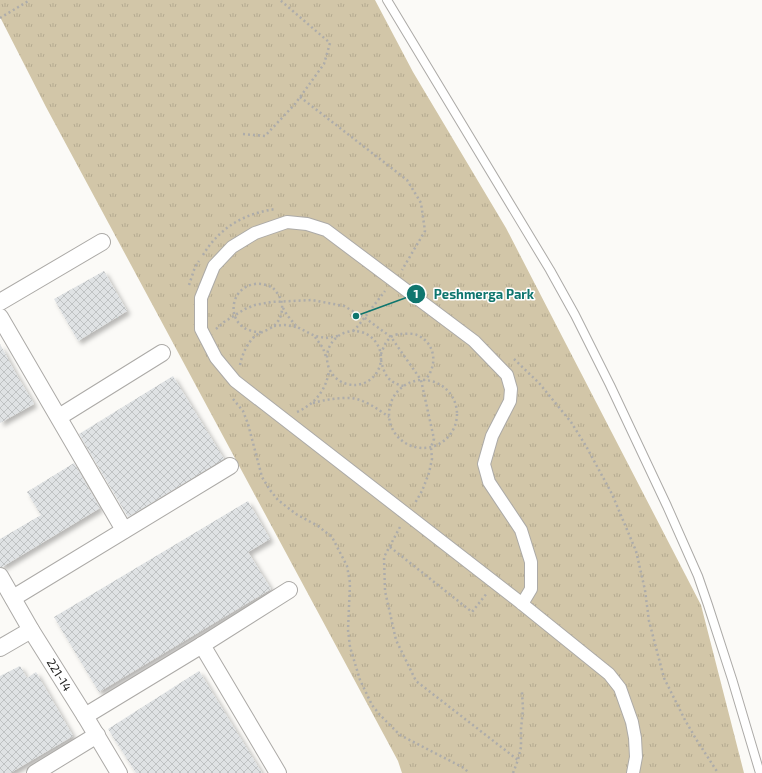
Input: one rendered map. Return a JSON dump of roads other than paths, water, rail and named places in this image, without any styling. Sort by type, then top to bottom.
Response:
[{"type":"street","points":[[522,604],[531,589],[532,562],[521,530],[489,482],[484,464],[492,436],[510,401],[511,389],[507,375],[474,341],[326,230],[307,224],[287,222],[255,233],[232,247],[214,266],[201,298],[201,330],[216,358],[235,381],[522,604],[609,674],[620,688],[632,722],[636,757],[633,773]]},
{"type":"street","points":[[0,302],[102,242]]},
{"type":"street","points":[[0,317],[124,530]]},
{"type":"street","points":[[59,417],[162,353]]},
{"type":"street","points":[[14,598],[230,466]]},
{"type":"street","name":"221-14","points":[[0,576],[31,630],[119,773]]},
{"type":"street","points":[[85,716],[289,590]]},
{"type":"street","points":[[0,648],[31,630]]},
{"type":"street","points":[[202,645],[278,773]]},
{"type":"street","points":[[35,773],[96,736]]},
{"type":"lane","points":[[387,0],[550,270],[575,315],[647,463],[685,547],[708,605],[760,773]]},
{"type":"place","name":"Peshmerga Park","points":[[356,316]]}]
